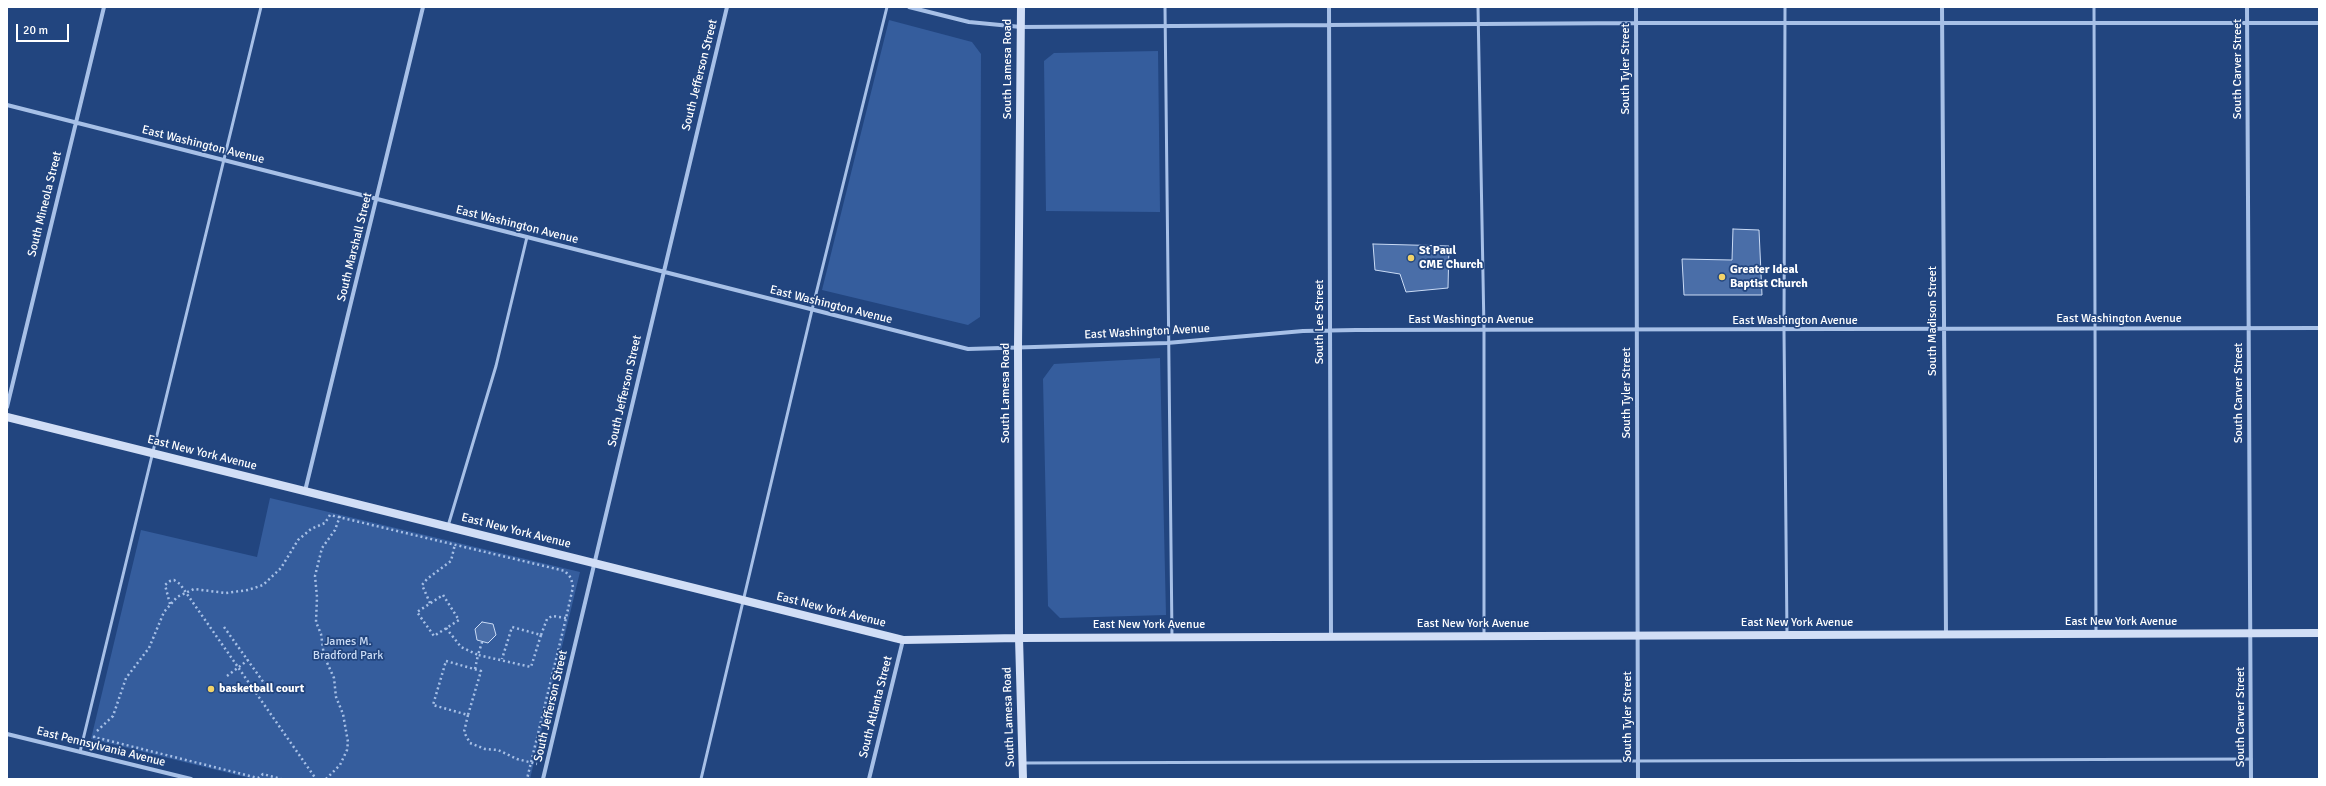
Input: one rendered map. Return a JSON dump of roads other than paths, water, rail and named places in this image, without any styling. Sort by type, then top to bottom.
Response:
[{"type":"street","name":"South Mineola Street","points":[[7,407],[104,7]]},
{"type":"street","name":"South Marshall Street","points":[[305,491],[423,7]]},
{"type":"street","name":"South Jefferson Street","points":[[543,779],[727,7]]},
{"type":"street","points":[[909,7],[969,22],[1021,27],[1636,23],[2319,23]]},
{"type":"street","name":"South Lamesa Road","points":[[1021,7],[1018,347],[1019,638],[1023,779]]},
{"type":"street","name":"South Lee Street","points":[[1329,7],[1331,637]]},
{"type":"street","name":"South Tyler Street","points":[[1636,7],[1638,779]]},
{"type":"street","name":"South Madison Street","points":[[1942,7],[1942,330],[1946,635]]},
{"type":"street","name":"South Carver Street","points":[[2247,7],[2251,779]]},
{"type":"street","name":"East Washington Avenue","points":[[7,105],[968,349],[1167,343],[1330,330],[1784,331],[2319,328]]},
{"type":"street","name":"East New York Avenue","points":[[7,417],[902,640],[1172,637],[2319,633]]},
{"type":"street","name":"South Atlanta Street","points":[[869,779],[902,640]]},
{"type":"street","name":"East Pennsylvania Avenue","points":[[7,734],[191,779]]},
{"type":"lane","points":[[80,752],[222,160],[261,7]]},
{"type":"lane","points":[[701,779],[745,600],[812,310],[887,7]]},
{"type":"lane","points":[[1165,7],[1167,343],[1172,637]]},
{"type":"lane","points":[[1478,7],[1484,330],[1484,636]]},
{"type":"lane","points":[[1785,7],[1784,331],[1787,635]]},
{"type":"lane","points":[[2094,7],[2096,634]]},
{"type":"lane","points":[[448,526],[496,366],[527,237]]},
{"type":"lane","points":[[1023,762],[2251,759]]},
{"type":"place","name":"St Paul CME Church","points":[[1411,258]]},
{"type":"place","name":"Greater Ideal Baptist Church","points":[[1722,277]]},
{"type":"place","name":"basketball court","points":[[211,689]]},
{"type":"park label","name":"James M. Bradford Park","points":[[348,649]]}]
